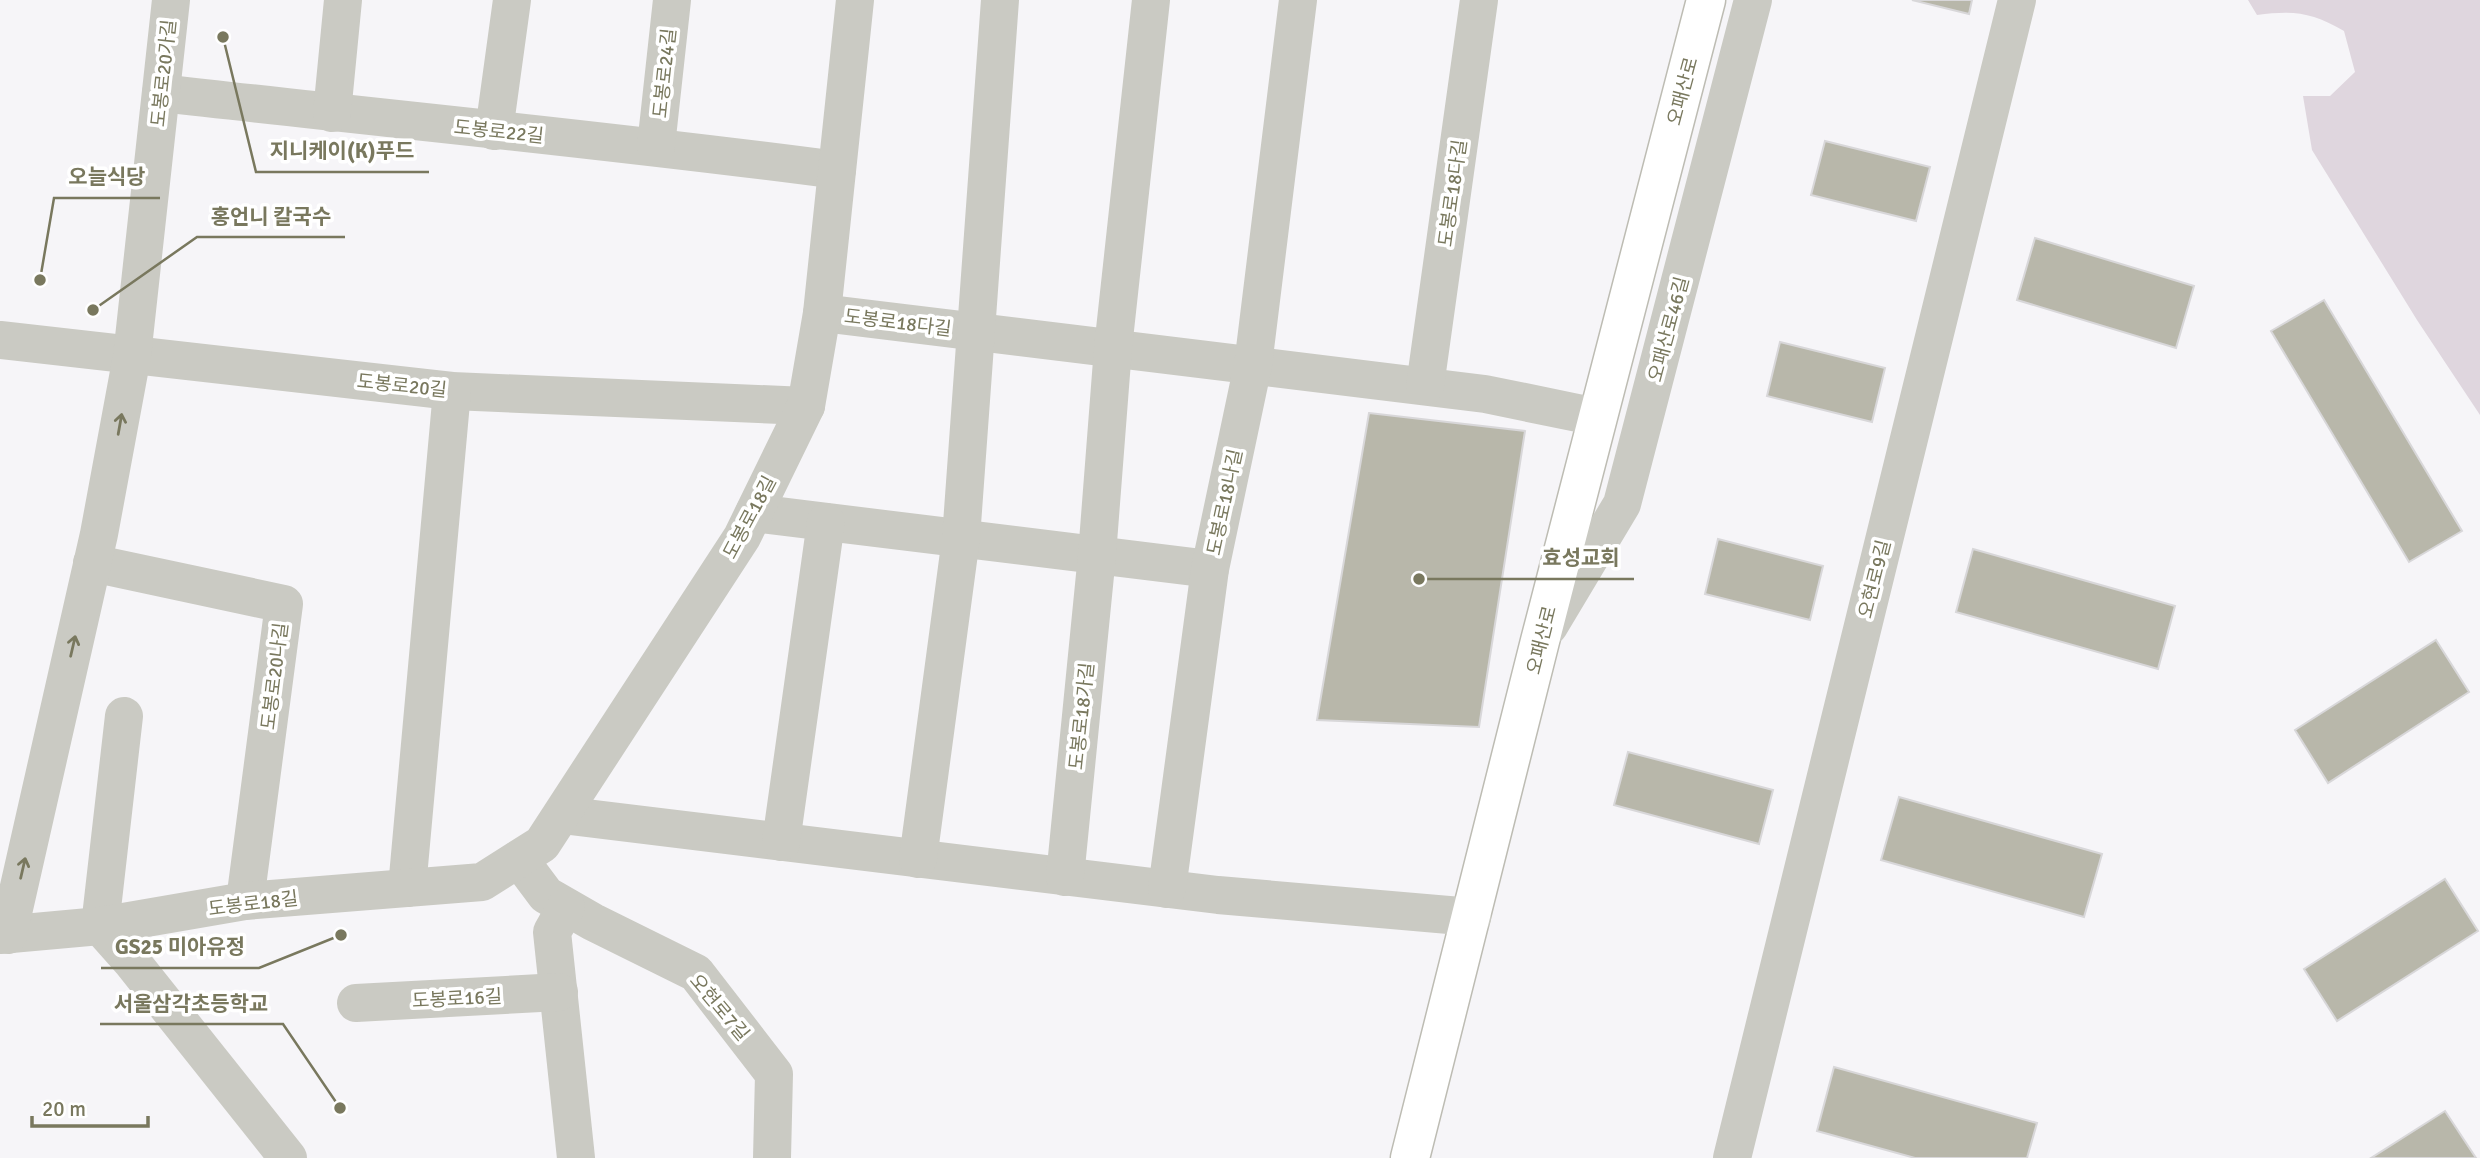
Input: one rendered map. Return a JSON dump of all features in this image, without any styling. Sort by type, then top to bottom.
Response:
[{"type":"street","name":"도봉로20가길","points":[[132,356],[171,0]]},
{"type":"street","points":[[332,113],[344,0]]},
{"type":"street","points":[[495,131],[512,0]]},
{"type":"street","name":"도봉로24길","points":[[656,146],[672,0]]},
{"type":"street","name":"도봉로18길","points":[[4,935],[100,926],[245,901],[482,882],[542,844],[741,537],[806,406],[822,313],[855,0]]},
{"type":"street","name":"도봉로18다길","points":[[975,331],[1000,0]]},
{"type":"street","points":[[1097,555],[1112,348],[1151,0]]},
{"type":"street","points":[[1253,365],[1298,0]]},
{"type":"street","name":"도봉로18다길","points":[[1425,386],[1479,0]]},
{"type":"street","name":"오패산로","points":[[1410,1158],[1597,417],[1706,0]]},
{"type":"street","name":"오패산로46길","points":[[1540,641],[1622,504],[1754,0]]},
{"type":"street","name":"오현로9길","points":[[1732,1158],[2017,0]]},
{"type":"street","name":"도봉로22길","points":[[161,93],[495,131],[656,146],[837,170]]},
{"type":"street","name":"도봉로18다길","points":[[822,313],[1485,394],[1597,417]]},
{"type":"street","points":[[918,859],[961,538],[975,331]]},
{"type":"street","name":"도봉로20길","points":[[0,340],[452,391],[806,406]]},
{"type":"street","points":[[4,935],[92,563],[132,356]]},
{"type":"street","name":"도봉로18나길","points":[[754,513],[1210,569],[1253,365]]},
{"type":"street","points":[[407,888],[452,391]]},
{"type":"street","points":[[781,842],[826,522]]},
{"type":"street","name":"도봉로18가길","points":[[1065,877],[1097,555]]},
{"type":"street","name":"도봉로20나길","points":[[92,563],[284,604],[245,901]]},
{"type":"street","points":[[1167,889],[1210,569]]},
{"type":"street","points":[[124,716],[100,926],[132,962],[288,1158]]},
{"type":"street","points":[[562,815],[1167,889],[1472,917]]},
{"type":"street","name":"오현로7길","points":[[519,859],[546,895],[696,973],[774,1074],[772,1158]]},
{"type":"street","points":[[566,906],[552,932],[576,1158]]},
{"type":"street","name":"도봉로16길","points":[[356,1003],[559,992]]},
{"type":"shaded area","points":[[2248,0],[2480,0],[2480,415],[2417,320],[2312,150],[2303,96],[2330,96],[2355,72],[2344,31],[2302,14],[2257,15]]},
{"type":"building","points":[[1912,0],[1972,0],[1969,14]]},
{"type":"building","points":[[1825,141],[1930,167],[1916,221],[1811,195]]},
{"type":"building","points":[[2035,238],[2194,286],[2176,348],[2017,300]]},
{"type":"building","points":[[2324,300],[2462,531],[2409,562],[2271,331]]},
{"type":"building","points":[[1780,342],[1885,368],[1872,422],[1767,396]]},
{"type":"building","points":[[1369,413],[1525,431],[1479,727],[1317,720]]},
{"type":"building","points":[[1718,539],[1823,566],[1810,620],[1705,594]]},
{"type":"building","points":[[1973,549],[2175,606],[2158,669],[1956,612]]},
{"type":"building","points":[[2436,640],[2469,692],[2328,783],[2295,730]]},
{"type":"building","points":[[1628,752],[1773,790],[1759,844],[1614,805]]},
{"type":"building","points":[[1899,797],[2102,854],[2084,917],[1881,860]]},
{"type":"building","points":[[2445,879],[2478,931],[2337,1021],[2304,969]]},
{"type":"building","points":[[1834,1067],[2037,1123],[2027,1158],[1915,1158],[1817,1131]]},
{"type":"building","points":[[2445,1111],[2476,1158],[2371,1158]]},
{"type":"place","name":"지니케이(K)푸드","points":[[223,37]]},
{"type":"place","name":"오늘식당","points":[[40,280]]},
{"type":"place","name":"홍언니 칼국수","points":[[93,310]]},
{"type":"place","name":"효성교회","points":[[1419,579]]},
{"type":"place","name":"GS25 미아유정","points":[[341,935]]},
{"type":"place","name":"서울삼각초등학교","points":[[340,1108]]}]
